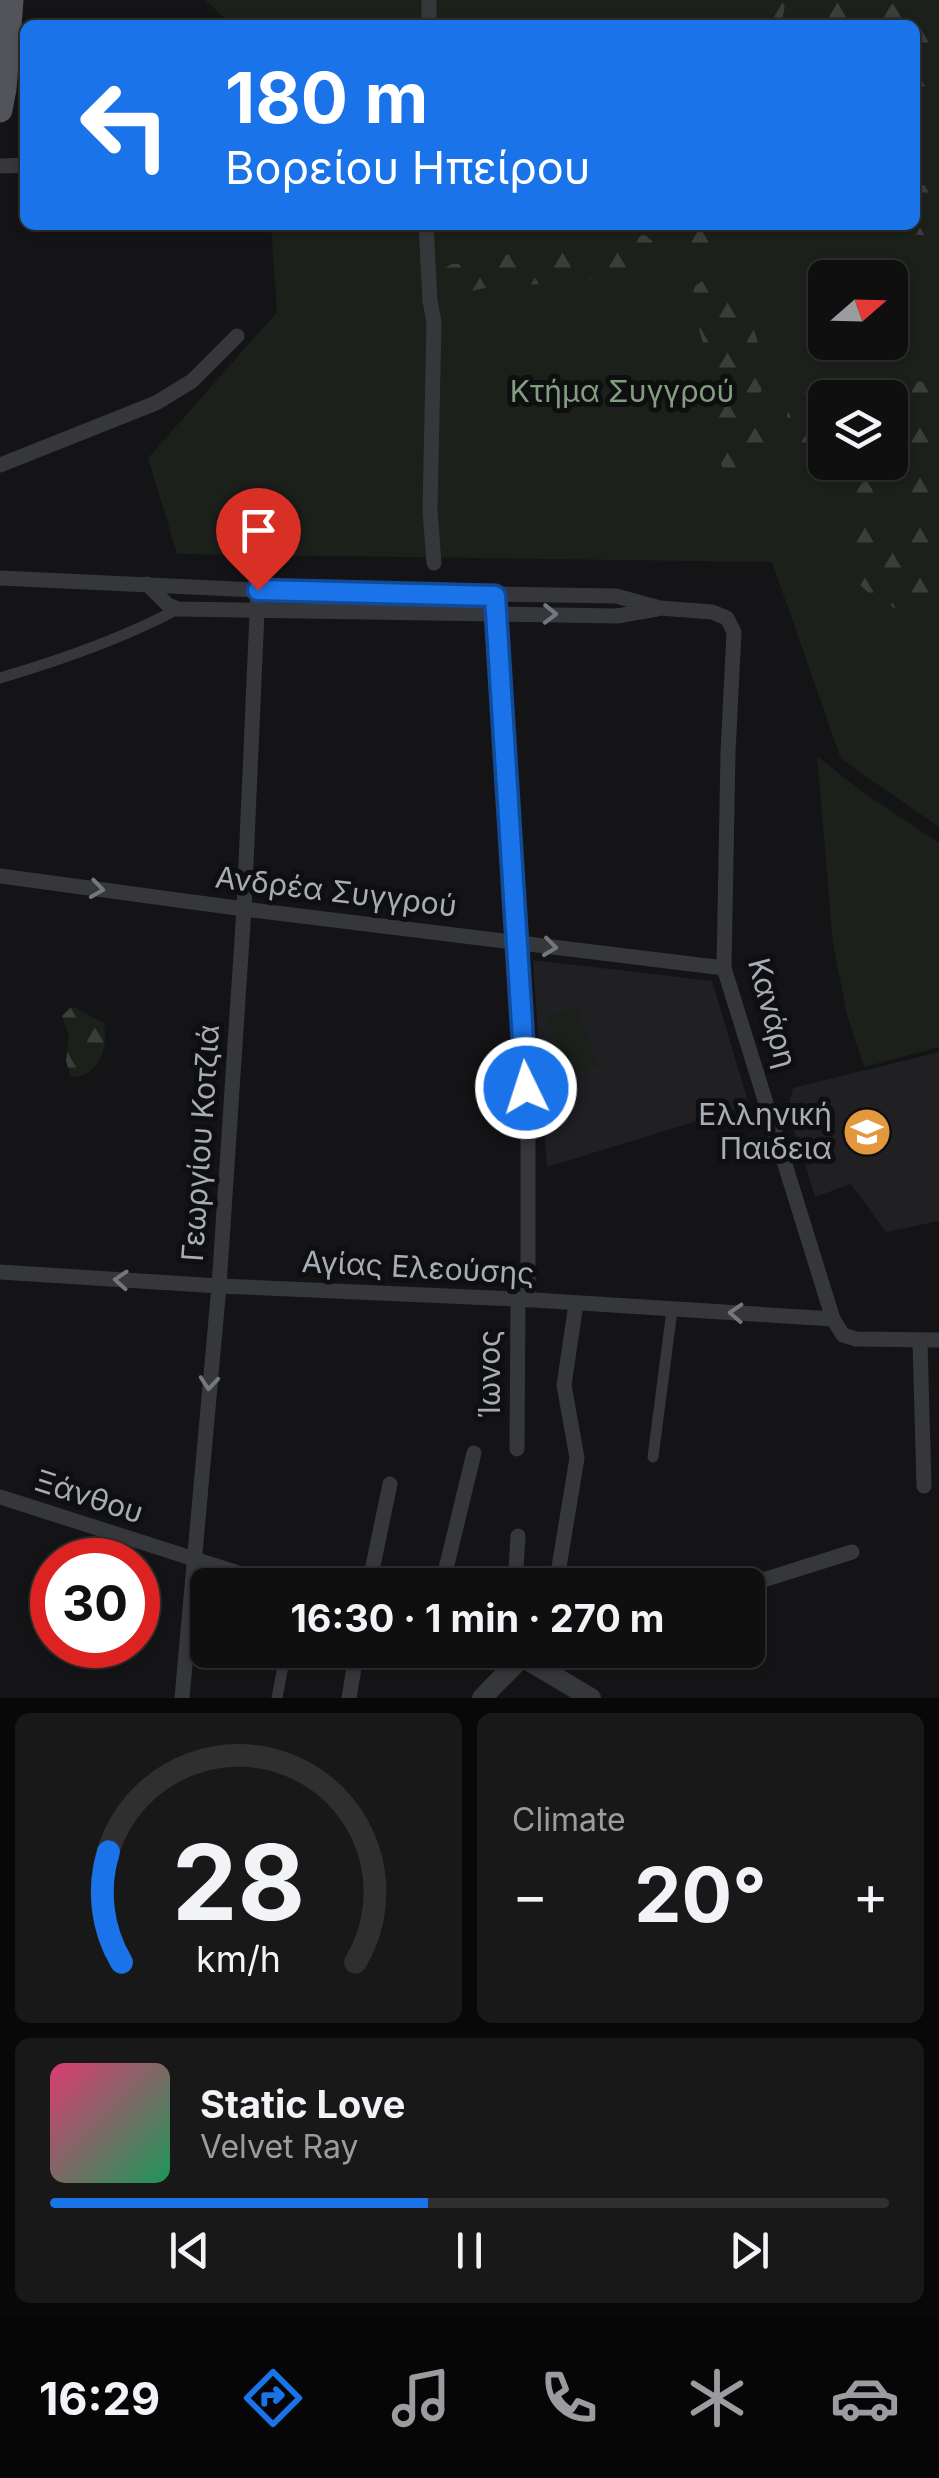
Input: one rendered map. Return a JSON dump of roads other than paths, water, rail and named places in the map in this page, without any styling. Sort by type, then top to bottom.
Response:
[{"type":"main road","points":[[0,110],[10,0]]},
{"type":"street","points":[[426,230],[434,322],[430,510],[434,563]]},
{"type":"street","points":[[0,464],[156,403],[192,380],[237,336]]},
{"type":"street","points":[[0,578],[258,590],[616,596],[660,608]]},
{"type":"street","points":[[147,584],[168,605],[178,609],[617,616],[660,608]]},
{"type":"street","name":"Γεωργίου Κοτζιά","points":[[182,1698],[218,1286],[244,909],[258,590]]},
{"type":"street","name":"Ίωνος","points":[[495,596],[528,1125],[518,1450]]},
{"type":"street","name":"Κανάρη","points":[[660,608],[712,612],[728,618],[734,632],[724,968],[833,1319]]},
{"type":"street","points":[[0,678],[108,641],[178,609]]},
{"type":"street","name":"Ανδρέα Συγγρού","points":[[0,876],[724,968]]},
{"type":"street","name":"Αγίας Ελεούσης","points":[[0,1272],[833,1319]]},
{"type":"street","points":[[559,1568],[577,1456],[564,1388],[576,1304]]},
{"type":"street","points":[[653,1458],[672,1310]]},
{"type":"street","points":[[833,1319],[843,1335],[856,1339],[939,1340]]},
{"type":"street","points":[[920,1341],[924,1486]]},
{"type":"street","points":[[446,1568],[474,1454]]},
{"type":"street","points":[[373,1568],[390,1484]]},
{"type":"street","name":"Ξάνθου","points":[[0,1497],[219,1568]]},
{"type":"street","points":[[516,1568],[518,1536]]},
{"type":"street","points":[[765,1579],[852,1552]]},
{"type":"street","points":[[277,1698],[283,1668]]},
{"type":"street","points":[[349,1698],[354,1668]]},
{"type":"street","points":[[482,1698],[512,1668]]},
{"type":"street","points":[[550,1668],[591,1698]]},
{"type":"place","name":"Ελληνική Παιδεια","points":[[867,1132]]},
{"type":"park label","name":"Κτήμα Συγγρού","points":[[622,392]]}]
